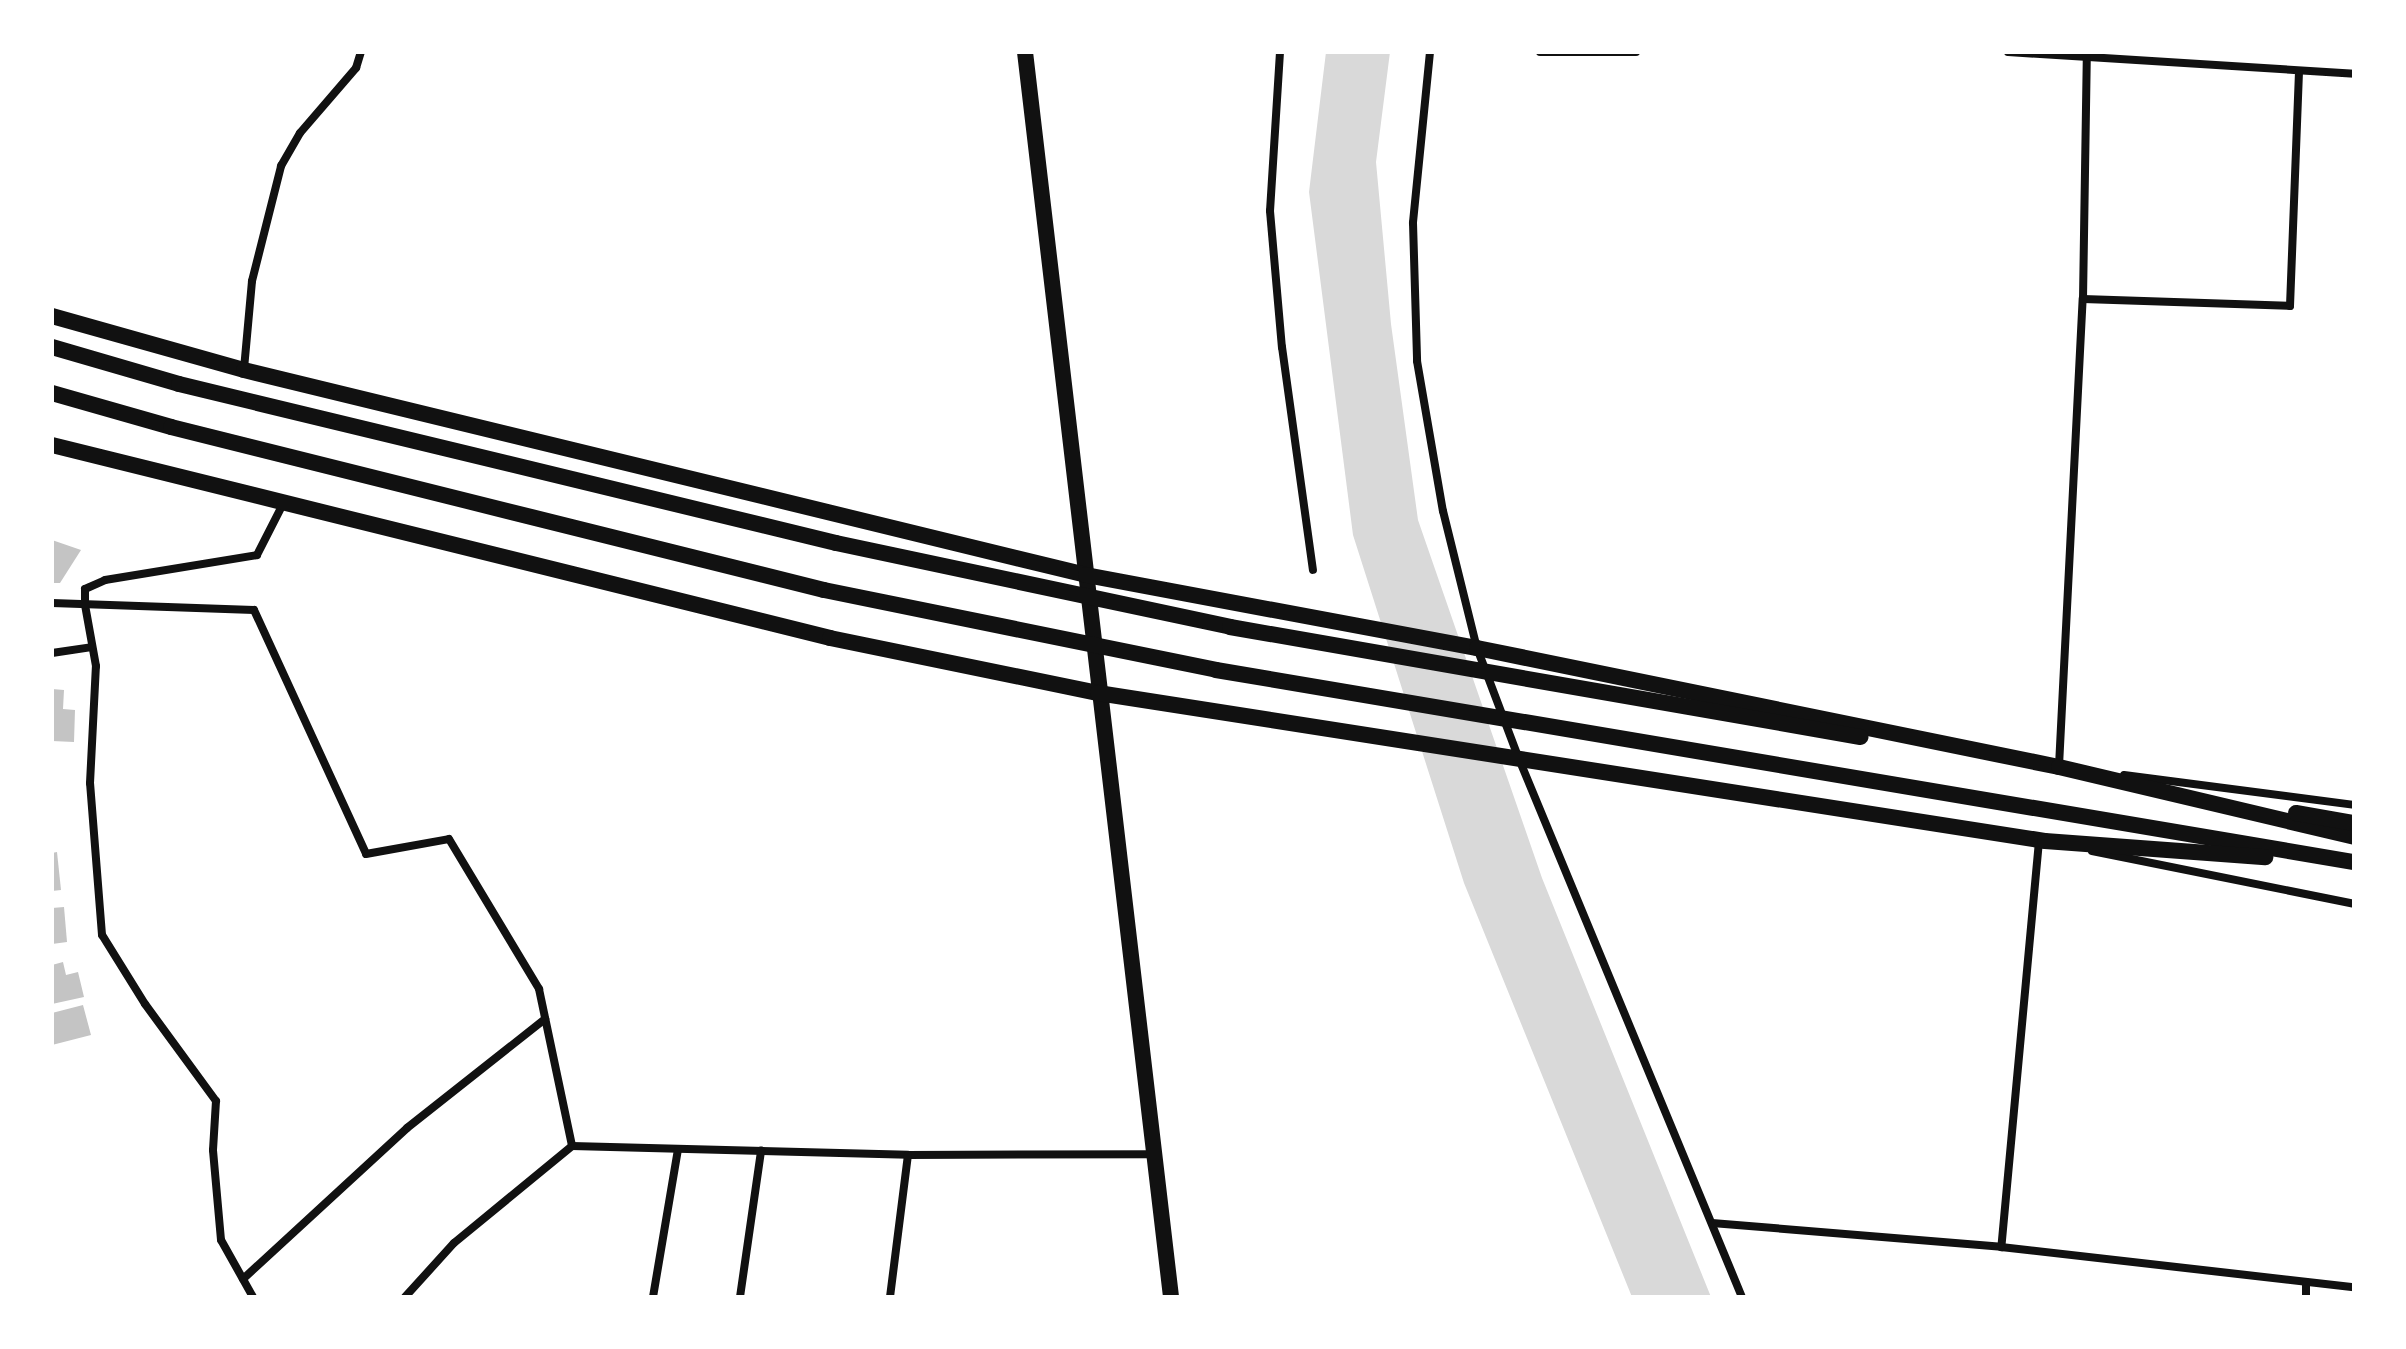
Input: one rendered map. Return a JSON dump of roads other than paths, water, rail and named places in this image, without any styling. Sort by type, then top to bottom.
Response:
[{"type":"main road","points":[[1025,52],[1171,1297]]},
{"type":"main road","points":[[52,316],[244,370],[1086,575],[1477,648],[2059,767],[2354,837]]},
{"type":"main road","points":[[52,347],[179,384],[836,543],[1230,627],[2354,823]]},
{"type":"main road","points":[[52,393],[171,427],[824,590],[1201,667],[2354,863]]},
{"type":"main road","points":[[52,445],[830,638],[1098,693],[2037,840],[2354,863]]},
{"type":"street","points":[[244,370],[252,281],[281,166],[300,133],[356,68],[361,52]]},
{"type":"street","points":[[1280,52],[1270,211],[1282,347],[1313,570]]},
{"type":"street","points":[[1430,52],[1413,223],[1417,361],[1443,511],[1477,648],[1519,759],[1742,1297]]},
{"type":"street","points":[[1540,52],[1636,52]]},
{"type":"street","points":[[2008,52],[2354,74]]},
{"type":"street","points":[[2087,55],[2083,299],[2059,767],[2354,805]]},
{"type":"street","points":[[2083,299],[2290,306],[2299,71]]},
{"type":"street","points":[[253,1297],[221,1240],[213,1150],[216,1101],[145,1004],[102,935],[90,783],[96,666],[85,589],[105,580],[257,555],[283,504]]},
{"type":"street","points":[[52,603],[254,610],[366,854],[449,839],[539,989],[572,1146]]},
{"type":"street","points":[[52,653],[92,647]]},
{"type":"street","points":[[2001,1247],[2037,840],[2354,904]]},
{"type":"street","points":[[243,1279],[407,1128],[545,1019]]},
{"type":"street","points":[[405,1297],[454,1243],[572,1146],[908,1155],[1154,1154]]},
{"type":"street","points":[[653,1297],[678,1149]]},
{"type":"street","points":[[740,1297],[761,1151]]},
{"type":"street","points":[[890,1297],[908,1155]]},
{"type":"street","points":[[1712,1223],[2001,1247],[2354,1287]]},
{"type":"street","points":[[2306,1282],[2306,1297]]}]
